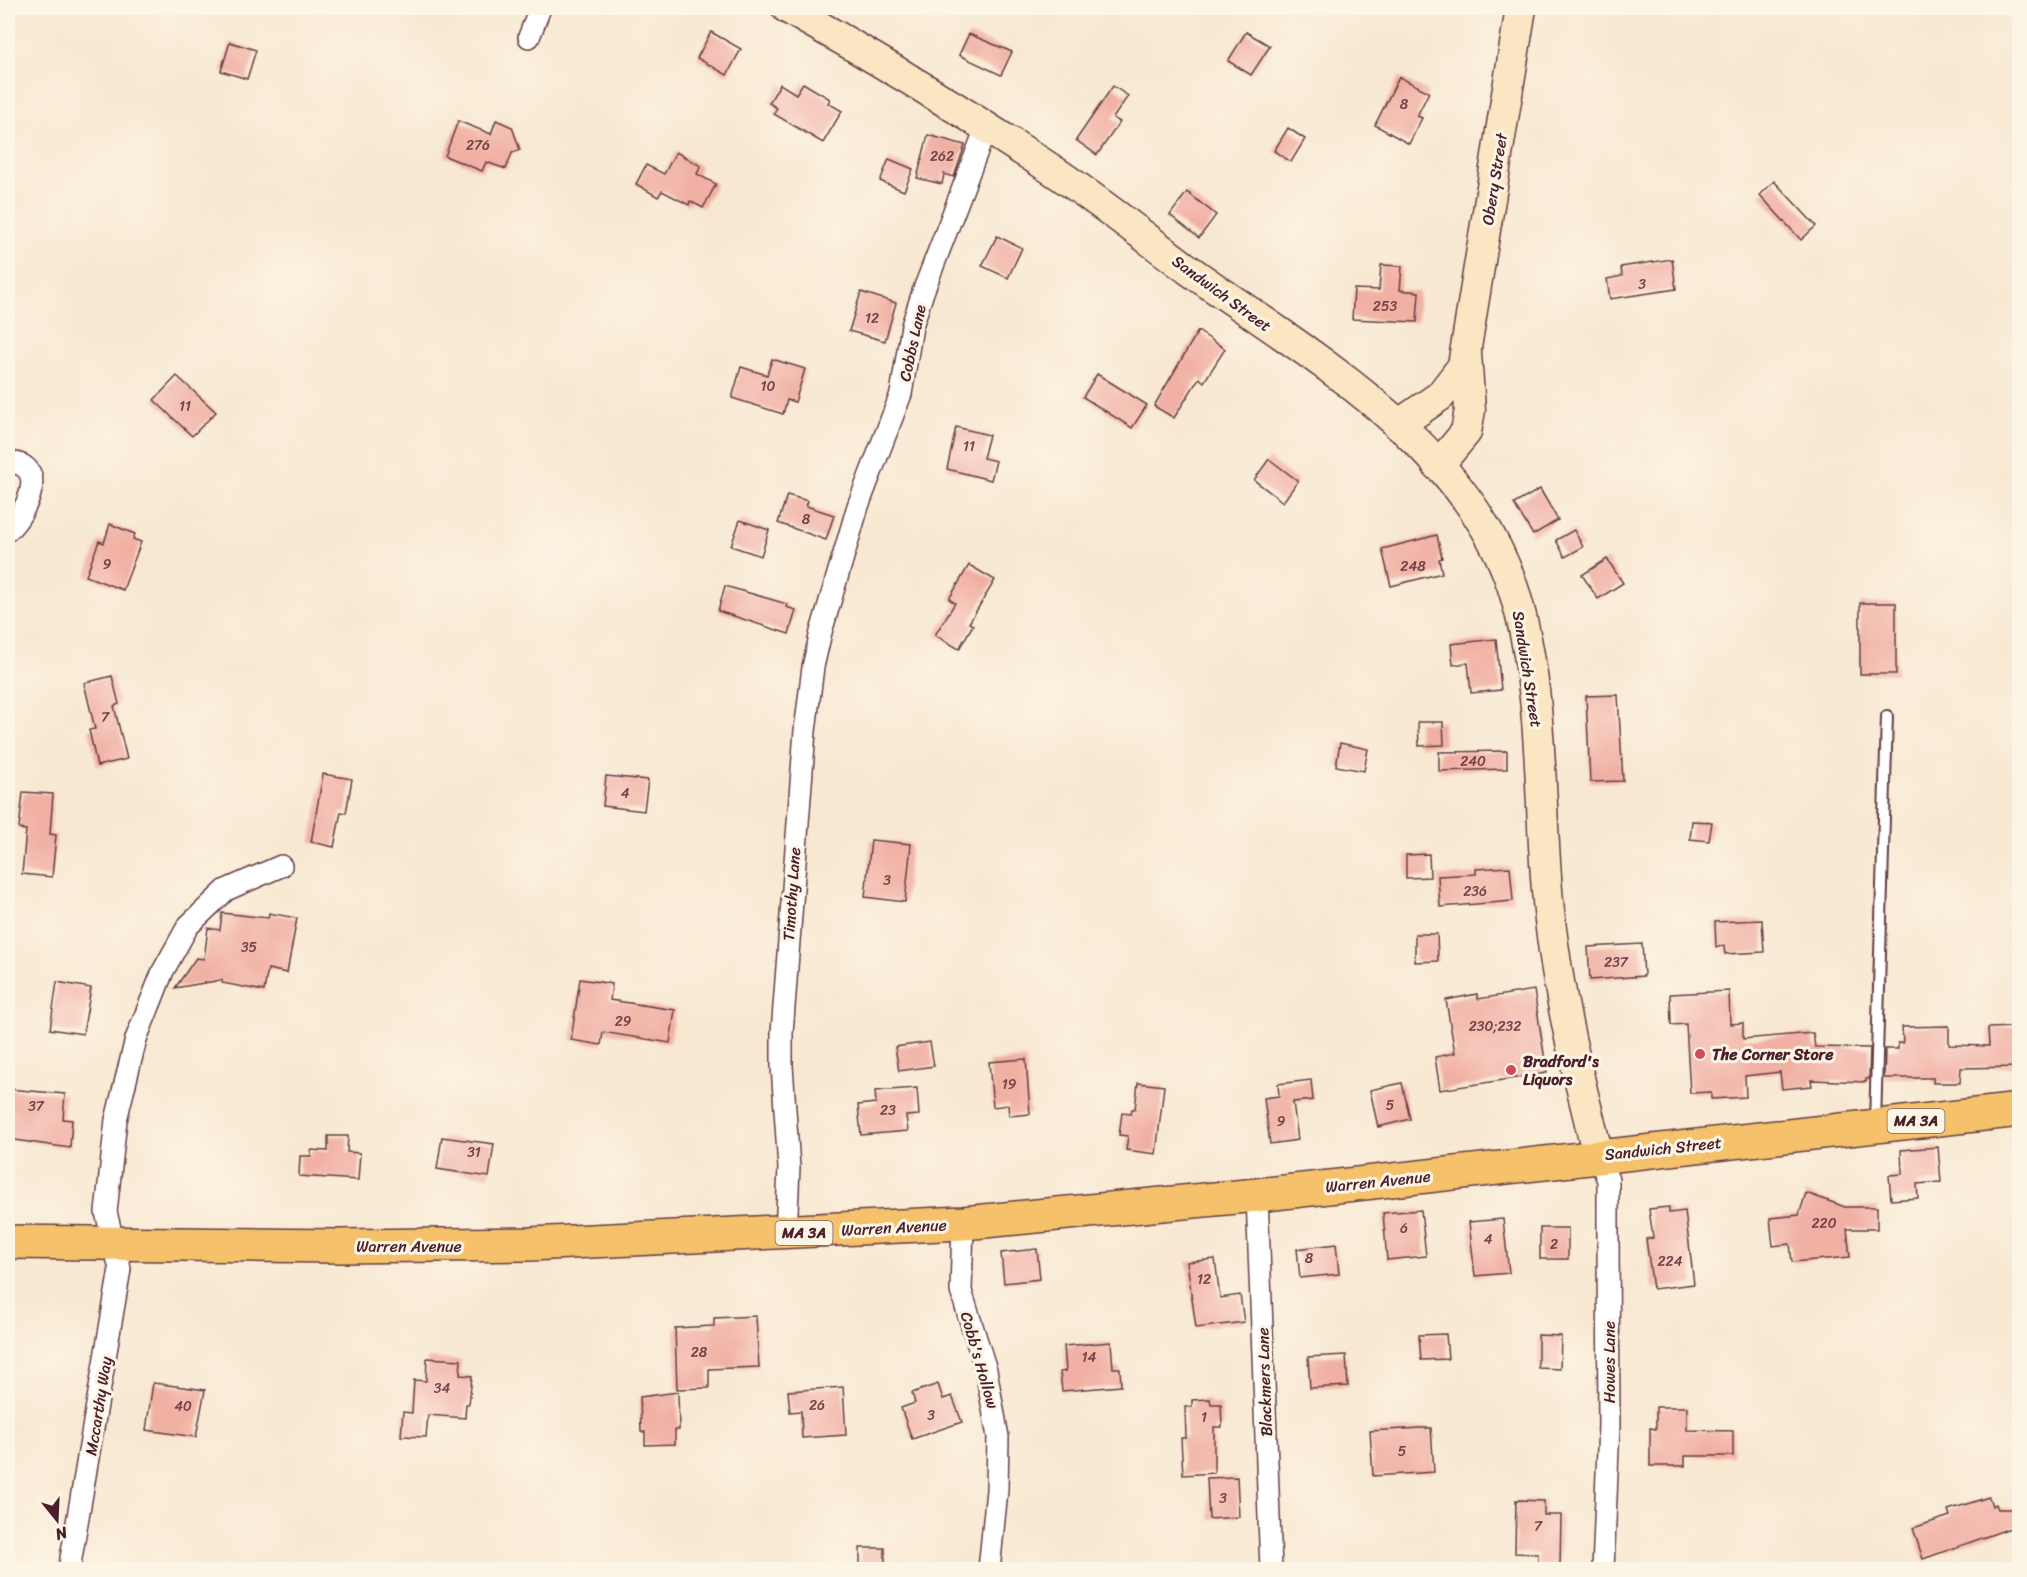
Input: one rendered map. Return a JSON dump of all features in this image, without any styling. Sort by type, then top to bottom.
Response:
[{"type":"main road","name":"Sandwich Street","points":[[787,8],[814,15],[1104,207],[1352,387],[1398,425],[1438,466],[1494,544],[1510,580],[1521,620],[1536,709],[1548,902],[1554,947],[1570,1038],[1598,1155],[2019,1110]]},
{"type":"main road","name":"Obery Street","points":[[1398,425],[1448,388],[1463,366],[1521,8]]},
{"type":"main road","name":"Obery Street","points":[[1438,466],[1466,432],[1470,410],[1466,351]]},
{"type":"main road","name":"Warren Avenue","points":[[8,1242],[449,1246],[786,1234],[963,1223],[1257,1194],[1598,1155]]},
{"type":"street","points":[[529,37],[540,8]]},
{"type":"street","name":"Cobbs Lane","points":[[841,559],[868,477],[901,394],[912,326],[923,292],[986,128]]},
{"type":"street","points":[[8,462],[23,467],[32,485],[26,507],[8,530]]},
{"type":"street","name":"Timothy Lane","points":[[786,1234],[789,1168],[782,1044],[792,874],[813,666],[841,559]]},
{"type":"street","name":"Mccarthy Way","points":[[69,1569],[120,1269],[111,1243],[106,1212],[118,1111],[136,1039],[163,971],[188,926],[212,901],[243,881],[281,866]]},
{"type":"street","name":"Howes Lane","points":[[1598,1155],[1608,1180],[1609,1425],[1603,1569]]},
{"type":"street","name":"Blackmers Lane","points":[[1257,1194],[1271,1569]]},
{"type":"street","name":"Cobb's Hollow","points":[[963,1223],[961,1291],[986,1370],[999,1437],[997,1490],[989,1569]]},
{"type":"lane","points":[[1875,1126],[1887,716]]},
{"type":"building","points":[[711,32],[741,49],[727,75],[697,58]]},
{"type":"building","points":[[1246,32],[1270,46],[1251,75],[1228,61]]},
{"type":"building","points":[[969,34],[1012,52],[1001,75],[959,55]]},
{"type":"building","points":[[230,42],[256,50],[247,79],[221,71]]},
{"type":"building","points":[[1399,77],[1429,92],[1417,116],[1422,118],[1409,144],[1375,125]]},
{"type":"building","points":[[803,83],[830,99],[828,103],[842,111],[823,143],[774,114],[777,108],[769,103],[780,84],[796,94]]},
{"type":"building","points":[[1113,86],[1128,96],[1113,118],[1120,122],[1097,155],[1076,140]]},
{"type":"building","points":[[496,120],[512,127],[520,150],[512,153],[506,169],[486,162],[482,171],[445,156],[458,121],[491,134]]},
{"type":"building","points":[[1288,128],[1305,139],[1291,162],[1274,151]]},
{"type":"building","points":[[928,135],[965,145],[954,177],[944,174],[942,184],[917,178]]},
{"type":"building","points":[[676,152],[701,166],[697,174],[716,184],[703,208],[690,201],[689,205],[662,191],[658,197],[636,184],[646,165],[664,174]]},
{"type":"building","points":[[889,159],[913,169],[904,191],[880,181]]},
{"type":"building","points":[[1774,181],[1816,226],[1801,240],[1760,195]]},
{"type":"building","points":[[1187,192],[1216,215],[1199,238],[1170,215]]},
{"type":"building","points":[[997,236],[1022,248],[1008,278],[982,266]]},
{"type":"building","points":[[1672,259],[1676,289],[1610,299],[1607,279],[1622,276],[1621,267]]},
{"type":"building","points":[[1381,265],[1402,266],[1400,290],[1419,292],[1417,322],[1352,319],[1354,289],[1379,290]]},
{"type":"building","points":[[861,292],[896,303],[885,341],[849,331]]},
{"type":"building","points":[[1198,331],[1225,349],[1204,382],[1199,378],[1174,418],[1154,406]]},
{"type":"building","points":[[772,359],[805,369],[795,402],[787,400],[783,414],[732,398],[741,367],[767,375]]},
{"type":"building","points":[[1097,374],[1147,405],[1132,428],[1083,397]]},
{"type":"building","points":[[177,376],[216,412],[192,436],[154,400]]},
{"type":"building","points":[[956,427],[989,435],[983,458],[996,461],[991,480],[947,469]]},
{"type":"building","points":[[1269,459],[1298,481],[1283,502],[1254,480]]},
{"type":"building","points":[[1540,489],[1558,520],[1533,535],[1514,504]]},
{"type":"building","points":[[787,495],[808,501],[806,506],[834,515],[826,540],[778,523]]},
{"type":"building","points":[[740,520],[769,530],[761,556],[731,546]]},
{"type":"building","points":[[110,524],[135,534],[133,539],[141,542],[123,590],[86,576],[99,541],[104,543]]},
{"type":"building","points":[[1574,530],[1583,547],[1565,557],[1556,540]]},
{"type":"building","points":[[1437,535],[1442,558],[1439,559],[1442,573],[1391,586],[1382,549]]},
{"type":"building","points":[[1607,559],[1623,583],[1598,599],[1582,575]]},
{"type":"building","points":[[969,565],[995,580],[969,623],[973,625],[959,649],[935,635],[955,603],[949,599]]},
{"type":"building","points":[[725,586],[787,604],[786,607],[796,610],[789,634],[718,611]]},
{"type":"building","points":[[1860,603],[1896,603],[1896,674],[1860,674]]},
{"type":"building","points":[[1496,639],[1501,690],[1471,693],[1468,663],[1453,665],[1451,644]]},
{"type":"building","points":[[112,676],[119,704],[114,706],[127,759],[97,766],[89,730],[95,729],[84,683]]},
{"type":"building","points":[[1618,695],[1623,781],[1590,782],[1586,696]]},
{"type":"building","points":[[1418,722],[1443,722],[1444,745],[1419,746]]},
{"type":"building","points":[[1340,743],[1368,749],[1364,771],[1336,766]]},
{"type":"building","points":[[1507,751],[1507,769],[1439,771],[1439,752]]},
{"type":"building","points":[[323,774],[352,779],[346,813],[341,812],[334,847],[311,842]]},
{"type":"building","points":[[606,776],[648,780],[644,811],[603,806]]},
{"type":"building","points":[[23,792],[53,794],[50,834],[56,835],[52,877],[22,874],[26,830],[19,829]]},
{"type":"building","points":[[1692,821],[1712,822],[1709,841],[1690,839]]},
{"type":"building","points":[[871,840],[911,844],[905,902],[865,897]]},
{"type":"building","points":[[1429,854],[1430,877],[1406,878],[1406,855]]},
{"type":"building","points":[[1510,867],[1513,901],[1440,907],[1438,876],[1476,874],[1476,869]]},
{"type":"building","points":[[222,913],[268,918],[269,913],[297,918],[287,973],[268,969],[264,991],[222,983],[222,980],[175,988],[196,958],[204,959],[208,928],[220,930]]},
{"type":"building","points":[[1762,920],[1764,952],[1725,954],[1724,946],[1716,947],[1715,922]]},
{"type":"building","points":[[1415,934],[1437,934],[1438,961],[1415,962]]},
{"type":"building","points":[[1642,944],[1644,976],[1590,980],[1588,947]]},
{"type":"building","points":[[580,979],[612,984],[610,1000],[675,1010],[670,1043],[603,1032],[601,1045],[571,1040]]},
{"type":"building","points":[[57,982],[91,988],[83,1034],[50,1029]]},
{"type":"building","points":[[1534,990],[1547,1073],[1440,1090],[1435,1057],[1455,1053],[1446,1000],[1477,994],[1478,999]]},
{"type":"building","points":[[1729,991],[1730,1024],[1743,1023],[1743,1039],[1813,1033],[1815,1047],[1870,1048],[1869,1079],[1866,1079],[1866,1082],[1811,1080],[1812,1086],[1782,1089],[1780,1072],[1745,1076],[1746,1097],[1711,1099],[1711,1092],[1690,1093],[1686,1024],[1671,1025],[1670,994]]},
{"type":"building","points":[[1949,1026],[1949,1045],[1989,1046],[1988,1028],[2016,1027],[2016,1037],[2019,1037],[2019,1067],[1961,1068],[1960,1083],[1933,1083],[1933,1078],[1884,1078],[1885,1049],[1898,1049],[1898,1043],[1903,1043],[1902,1027]]},
{"type":"building","points":[[930,1042],[934,1066],[899,1071],[895,1047]]},
{"type":"building","points":[[1026,1059],[1030,1114],[1009,1116],[1008,1105],[993,1107],[989,1062]]},
{"type":"building","points":[[1311,1080],[1313,1100],[1293,1102],[1298,1140],[1270,1144],[1264,1098],[1279,1096],[1278,1084]]},
{"type":"building","points":[[1138,1083],[1164,1086],[1156,1154],[1126,1150],[1128,1136],[1119,1135],[1122,1113],[1131,1114],[1132,1109],[1135,1109]]},
{"type":"building","points":[[1402,1083],[1410,1119],[1378,1127],[1370,1090]]},
{"type":"building","points":[[917,1088],[919,1115],[906,1116],[908,1131],[861,1135],[858,1105],[876,1103],[875,1091]]},
{"type":"building","points":[[8,1089],[65,1094],[63,1119],[72,1120],[70,1148],[8,1139]]},
{"type":"building","points":[[328,1136],[348,1136],[347,1152],[360,1153],[358,1180],[299,1176],[300,1156],[311,1156],[311,1150],[328,1151]]},
{"type":"building","points":[[442,1137],[494,1144],[489,1177],[437,1169]]},
{"type":"building","points":[[1938,1147],[1941,1182],[1917,1184],[1918,1198],[1891,1200],[1889,1175],[1902,1174],[1901,1150]]},
{"type":"building","points":[[1806,1193],[1845,1207],[1877,1207],[1877,1229],[1847,1229],[1850,1257],[1792,1262],[1790,1244],[1773,1246],[1770,1218],[1799,1215]]},
{"type":"building","points":[[1669,1207],[1669,1213],[1685,1211],[1694,1284],[1653,1289],[1646,1239],[1653,1238],[1649,1209]]},
{"type":"building","points":[[1421,1210],[1426,1256],[1387,1260],[1383,1213]]},
{"type":"building","points":[[1503,1219],[1509,1273],[1475,1276],[1469,1222]]},
{"type":"building","points":[[1540,1228],[1568,1228],[1568,1259],[1540,1259]]},
{"type":"building","points":[[1336,1244],[1339,1274],[1300,1278],[1297,1249]]},
{"type":"building","points":[[1037,1249],[1040,1279],[1004,1283],[1001,1253]]},
{"type":"building","points":[[1215,1259],[1220,1298],[1240,1295],[1244,1322],[1196,1328],[1187,1262]]},
{"type":"building","points":[[756,1316],[759,1367],[709,1369],[709,1388],[677,1389],[675,1328],[714,1326],[714,1318]]},
{"type":"building","points":[[1446,1334],[1448,1359],[1421,1360],[1419,1335]]},
{"type":"building","points":[[1538,1335],[1561,1336],[1560,1369],[1538,1368]]},
{"type":"building","points":[[1111,1342],[1113,1368],[1120,1368],[1121,1386],[1062,1391],[1060,1372],[1066,1371],[1064,1346]]},
{"type":"building","points":[[1346,1355],[1348,1386],[1310,1388],[1308,1357]]},
{"type":"building","points":[[427,1358],[461,1360],[460,1375],[472,1376],[465,1418],[428,1415],[426,1437],[401,1436],[403,1412],[412,1413],[414,1380],[426,1381]]},
{"type":"building","points":[[153,1383],[205,1390],[196,1437],[146,1430]]},
{"type":"building","points":[[938,1384],[943,1399],[952,1396],[962,1422],[912,1439],[901,1408],[915,1403],[912,1393]]},
{"type":"building","points":[[843,1387],[846,1435],[802,1438],[801,1411],[790,1412],[788,1391]]},
{"type":"building","points":[[678,1392],[679,1430],[675,1430],[675,1444],[645,1445],[645,1432],[641,1432],[640,1397]]},
{"type":"building","points":[[1210,1399],[1211,1404],[1221,1404],[1222,1427],[1214,1427],[1214,1473],[1183,1475],[1181,1438],[1186,1438],[1185,1407],[1192,1407],[1192,1400]]},
{"type":"building","points":[[1656,1407],[1687,1407],[1687,1430],[1733,1431],[1733,1456],[1685,1456],[1685,1466],[1650,1466],[1650,1428],[1656,1429]]},
{"type":"building","points":[[1431,1428],[1434,1472],[1373,1476],[1370,1431]]},
{"type":"building","points":[[1237,1477],[1239,1517],[1209,1519],[1207,1478]]},
{"type":"building","points":[[1989,1497],[1992,1506],[1996,1504],[1998,1509],[2019,1509],[2019,1525],[1923,1559],[1913,1528],[1950,1516],[1948,1510]]},
{"type":"building","points":[[1516,1500],[1544,1501],[1544,1515],[1561,1515],[1560,1566],[1538,1565],[1538,1554],[1515,1553]]},
{"type":"building","points":[[860,1548],[885,1548],[885,1569],[860,1569]]},
{"type":"place","name":"The Corner Store","points":[[1700,1054]]},
{"type":"place","name":"Bradford's Liquors","points":[[1511,1070]]}]
